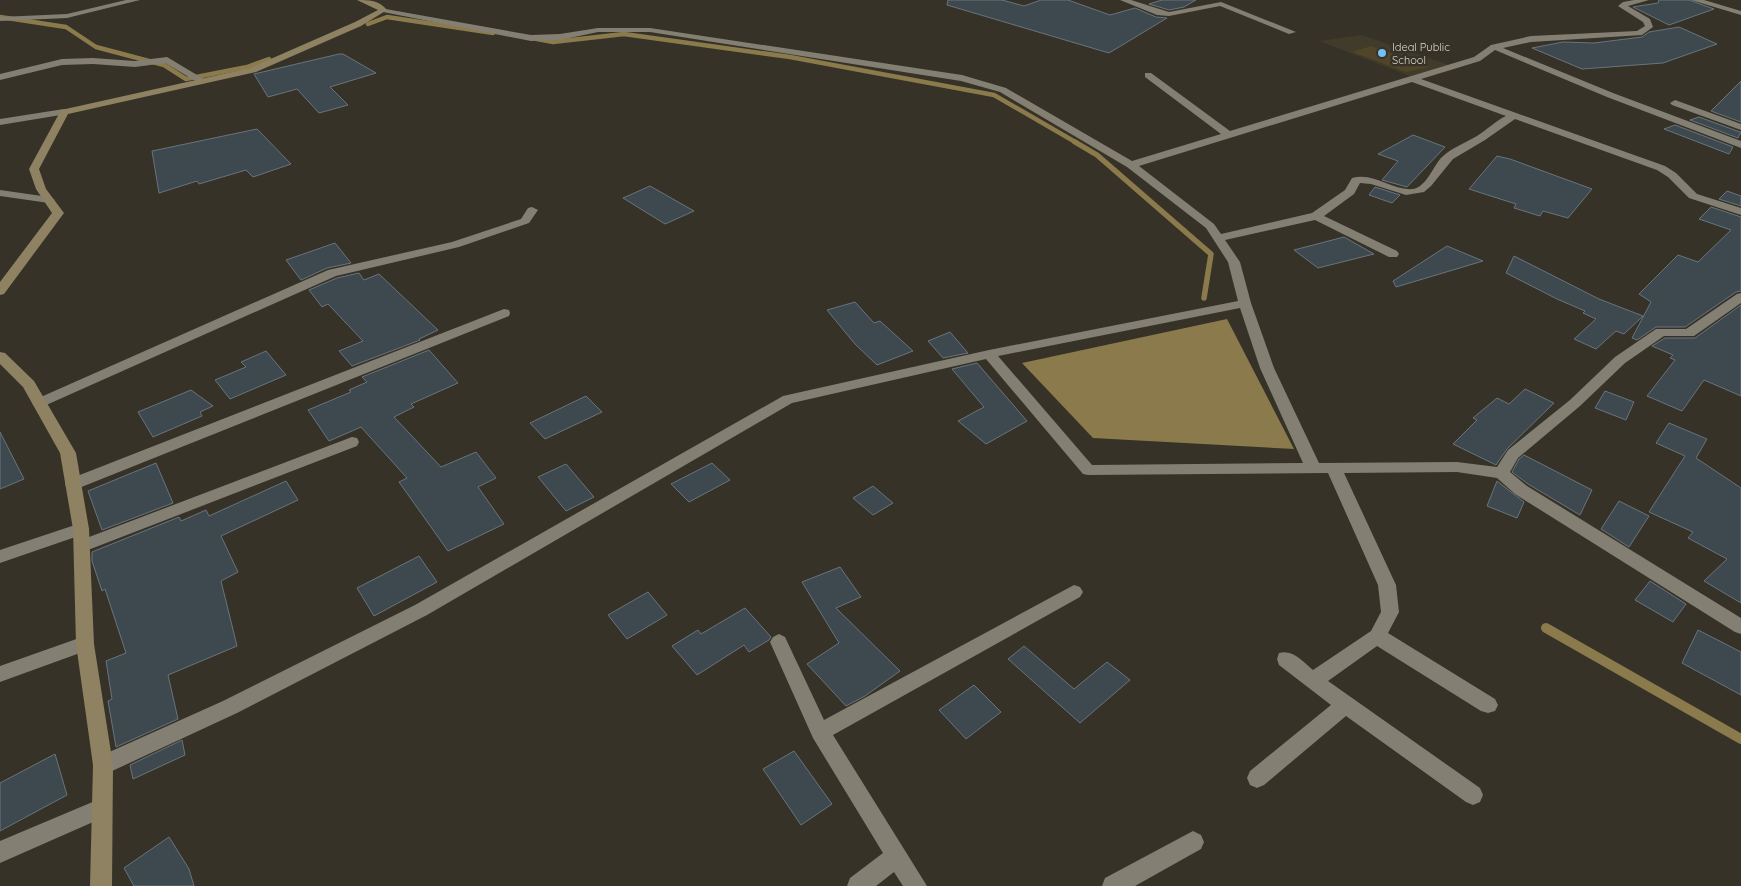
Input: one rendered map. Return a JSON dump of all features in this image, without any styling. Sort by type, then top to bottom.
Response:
[{"type":"street","points":[[0,19],[67,16],[136,0]]},
{"type":"street","points":[[361,0],[378,5],[383,10],[531,38],[606,30],[650,30],[962,78],[1003,90],[1131,165],[1210,226],[1234,262],[1267,368],[1313,467]]},
{"type":"street","points":[[1124,0],[1169,14],[1215,4],[1227,5],[1292,32]]},
{"type":"street","points":[[1131,165],[1477,59],[1494,47],[1531,39],[1639,33],[1649,28],[1647,21],[1622,6],[1645,0]]},
{"type":"street","points":[[1695,0],[1741,13]]},
{"type":"street","points":[[0,122],[64,112],[253,70],[358,24],[383,10]]},
{"type":"street","points":[[1494,47],[1610,95],[1741,145]]},
{"type":"street","points":[[0,76],[62,62],[92,61],[135,64],[167,60],[202,81]]},
{"type":"street","points":[[1148,75],[1229,135]]},
{"type":"street","points":[[1413,79],[1661,168],[1672,175],[1693,196],[1741,212]]},
{"type":"street","points":[[1675,103],[1741,127]]},
{"type":"street","points":[[0,291],[58,214],[41,189],[34,169],[64,112]]},
{"type":"street","points":[[1218,238],[1316,216],[1350,192],[1356,180],[1360,179],[1414,192],[1420,190],[1446,159],[1483,137],[1501,121],[1513,116]]},
{"type":"street","points":[[0,193],[49,200]]},
{"type":"street","points":[[39,403],[332,272],[455,245],[525,221],[532,210]]},
{"type":"street","points":[[1316,216],[1393,254]]},
{"type":"street","points":[[1501,473],[1512,454],[1575,403],[1620,360],[1661,332],[1689,333],[1741,297]]},
{"type":"street","points":[[103,765],[230,706],[421,610],[788,399],[989,354],[1245,302]]},
{"type":"street","points":[[73,484],[504,313]]},
{"type":"street","points":[[989,354],[1088,470],[1457,467],[1501,473],[1521,490],[1741,627]]},
{"type":"street","points":[[0,356],[29,384],[68,453],[81,538],[85,644],[103,765],[101,886]]},
{"type":"street","points":[[0,557],[81,538],[352,442]]},
{"type":"street","points":[[1313,681],[1377,636],[1390,612],[1387,585],[1333,467]]},
{"type":"street","points":[[820,732],[1074,592]]},
{"type":"street","points":[[1377,636],[1488,705]]},
{"type":"street","points":[[780,642],[820,732],[916,886]]},
{"type":"street","points":[[0,674],[85,644]]},
{"type":"street","points":[[1286,659],[1313,681],[1473,795]]},
{"type":"street","points":[[1257,778],[1346,704]]},
{"type":"street","points":[[0,852],[102,808]]},
{"type":"street","points":[[1113,886],[1193,842]]},
{"type":"street","points":[[858,886],[897,856]]},
{"type":"shaded area","name":"Ideal Public School","points":[[1362,35],[1449,65],[1410,76],[1319,41]]},
{"type":"shaded area","points":[[1371,46],[1429,67],[1406,72],[1352,52]]},
{"type":"shaded area","points":[[1227,319],[1294,449],[1093,438],[1022,363]]},
{"type":"building","points":[[948,0],[1002,0],[1024,6],[1041,0],[1068,0],[1110,15],[1135,8],[1156,17],[1167,18],[1109,53],[947,5]]},
{"type":"building","points":[[1162,0],[1196,0],[1184,7],[1169,10],[1149,4]]},
{"type":"building","points":[[1659,0],[1689,0],[1714,9],[1669,25],[1633,7],[1658,3]]},
{"type":"building","points":[[1679,27],[1717,44],[1663,63],[1582,69],[1532,48],[1563,42],[1594,43],[1642,37],[1649,32]]},
{"type":"building","points":[[343,54],[376,73],[330,87],[348,105],[319,113],[297,89],[268,97],[254,74]]},
{"type":"building","points":[[1741,81],[1741,122],[1711,111]]},
{"type":"building","points":[[1699,117],[1741,132],[1738,138],[1690,120]]},
{"type":"building","points":[[1675,125],[1733,147],[1729,154],[1664,129]]},
{"type":"building","points":[[257,129],[291,164],[253,177],[246,170],[199,184],[197,181],[159,193],[152,151]]},
{"type":"building","points":[[1413,135],[1445,147],[1407,187],[1382,180],[1398,161],[1378,154]]},
{"type":"building","points":[[1497,156],[1592,189],[1568,218],[1543,211],[1540,216],[1514,208],[1516,204],[1469,189]]},
{"type":"building","points":[[650,186],[694,211],[665,224],[623,198]]},
{"type":"building","points":[[1375,187],[1400,195],[1392,203],[1369,195]]},
{"type":"building","points":[[1727,191],[1741,196],[1741,206],[1719,199]]},
{"type":"building","points":[[1711,207],[1741,217],[1741,291],[1736,292],[1685,327],[1656,327],[1637,340],[1632,338],[1651,302],[1639,294],[1678,255],[1698,262],[1731,230],[1699,219]]},
{"type":"building","points":[[1344,237],[1374,254],[1318,268],[1294,250]]},
{"type":"building","points":[[335,243],[351,263],[327,268],[301,280],[286,260]]},
{"type":"building","points":[[1447,246],[1483,261],[1396,287],[1393,281]]},
{"type":"building","points":[[1514,256],[1599,299],[1643,316],[1624,334],[1616,331],[1596,349],[1574,339],[1596,319],[1583,313],[1585,311],[1506,273]]},
{"type":"building","points":[[359,273],[364,280],[379,274],[438,330],[420,340],[352,366],[339,351],[363,341],[328,304],[322,307],[309,290],[337,278]]},
{"type":"building","points":[[855,302],[874,323],[880,321],[913,351],[877,365],[855,344],[827,310]]},
{"type":"building","points":[[1741,305],[1741,396],[1704,380],[1682,411],[1647,396],[1675,360],[1670,358],[1673,355],[1652,346],[1665,338],[1695,338]]},
{"type":"building","points":[[950,332],[968,353],[943,358],[928,341]]},
{"type":"building","points":[[429,350],[458,383],[411,404],[414,407],[394,417],[441,467],[476,452],[496,478],[478,487],[504,524],[448,551],[399,482],[407,478],[361,427],[329,441],[308,410],[351,392],[349,390],[367,382],[362,377]]},
{"type":"building","points":[[266,351],[286,375],[230,399],[215,380],[246,367],[241,362]]},
{"type":"building","points":[[977,363],[1027,421],[986,444],[958,421],[984,407],[952,369]]},
{"type":"building","points":[[1525,389],[1554,403],[1507,449],[1496,465],[1453,444],[1477,420],[1473,418],[1497,398],[1509,404]]},
{"type":"building","points":[[191,390],[213,406],[200,412],[202,416],[153,437],[138,412]]},
{"type":"building","points":[[1605,391],[1634,402],[1626,420],[1595,408]]},
{"type":"building","points":[[586,396],[602,412],[545,439],[530,423]]},
{"type":"building","points":[[1669,423],[1707,439],[1696,458],[1741,488],[1741,603],[1704,581],[1727,559],[1688,538],[1693,532],[1649,512],[1685,456],[1656,443]]},
{"type":"building","points":[[0,432],[24,479],[0,489]]},
{"type":"building","points":[[1524,455],[1592,490],[1580,515],[1528,484],[1512,472],[1519,459]]},
{"type":"building","points":[[156,463],[173,503],[102,530],[88,491]]},
{"type":"building","points":[[712,463],[730,480],[689,502],[671,484]]},
{"type":"building","points":[[566,464],[594,497],[566,511],[538,477]]},
{"type":"building","points":[[286,481],[298,500],[221,536],[238,572],[221,581],[237,646],[168,675],[178,719],[116,747],[108,701],[112,699],[106,661],[126,653],[105,589],[102,591],[92,561],[92,552],[179,517],[181,521],[206,510],[209,516]]},
{"type":"building","points":[[1497,481],[1524,502],[1517,518],[1487,506]]},
{"type":"building","points":[[873,486],[893,503],[873,515],[853,498]]},
{"type":"building","points":[[1619,501],[1649,516],[1629,547],[1601,529]]},
{"type":"building","points":[[419,556],[437,582],[374,616],[357,588]]},
{"type":"building","points":[[840,567],[861,597],[836,608],[900,671],[865,696],[846,706],[807,664],[839,643],[802,582]]},
{"type":"building","points":[[1650,581],[1686,604],[1673,622],[1635,600]]},
{"type":"building","points":[[648,592],[667,615],[627,639],[608,615]]},
{"type":"building","points":[[745,608],[771,637],[769,640],[749,652],[744,645],[697,675],[672,646],[698,630],[701,634]]},
{"type":"building","points":[[1698,630],[1741,652],[1741,695],[1682,663]]},
{"type":"building","points":[[1024,646],[1074,689],[1107,662],[1130,680],[1080,723],[1008,659]]},
{"type":"building","points":[[974,685],[1001,712],[966,739],[939,710]]},
{"type":"building","points":[[182,740],[185,755],[133,779],[130,765]]},
{"type":"building","points":[[794,751],[832,804],[801,825],[763,769]]},
{"type":"building","points":[[55,754],[67,795],[0,831],[0,783]]},
{"type":"building","points":[[169,837],[189,869],[194,886],[134,886],[124,868]]},
{"type":"waterway","points":[[0,17],[66,27],[96,47],[164,65],[186,79],[247,67],[269,59]]},
{"type":"waterway","points":[[368,24],[387,17],[493,33]]},
{"type":"waterway","points":[[537,39],[553,42],[624,34],[790,57],[994,95],[1077,143]]},
{"type":"waterway","points":[[1075,142],[1097,155],[1211,254],[1204,298]]},
{"type":"waterway","points":[[1546,628],[1741,739]]},
{"type":"place","name":"Ideal Public School","points":[[1382,53]]}]
